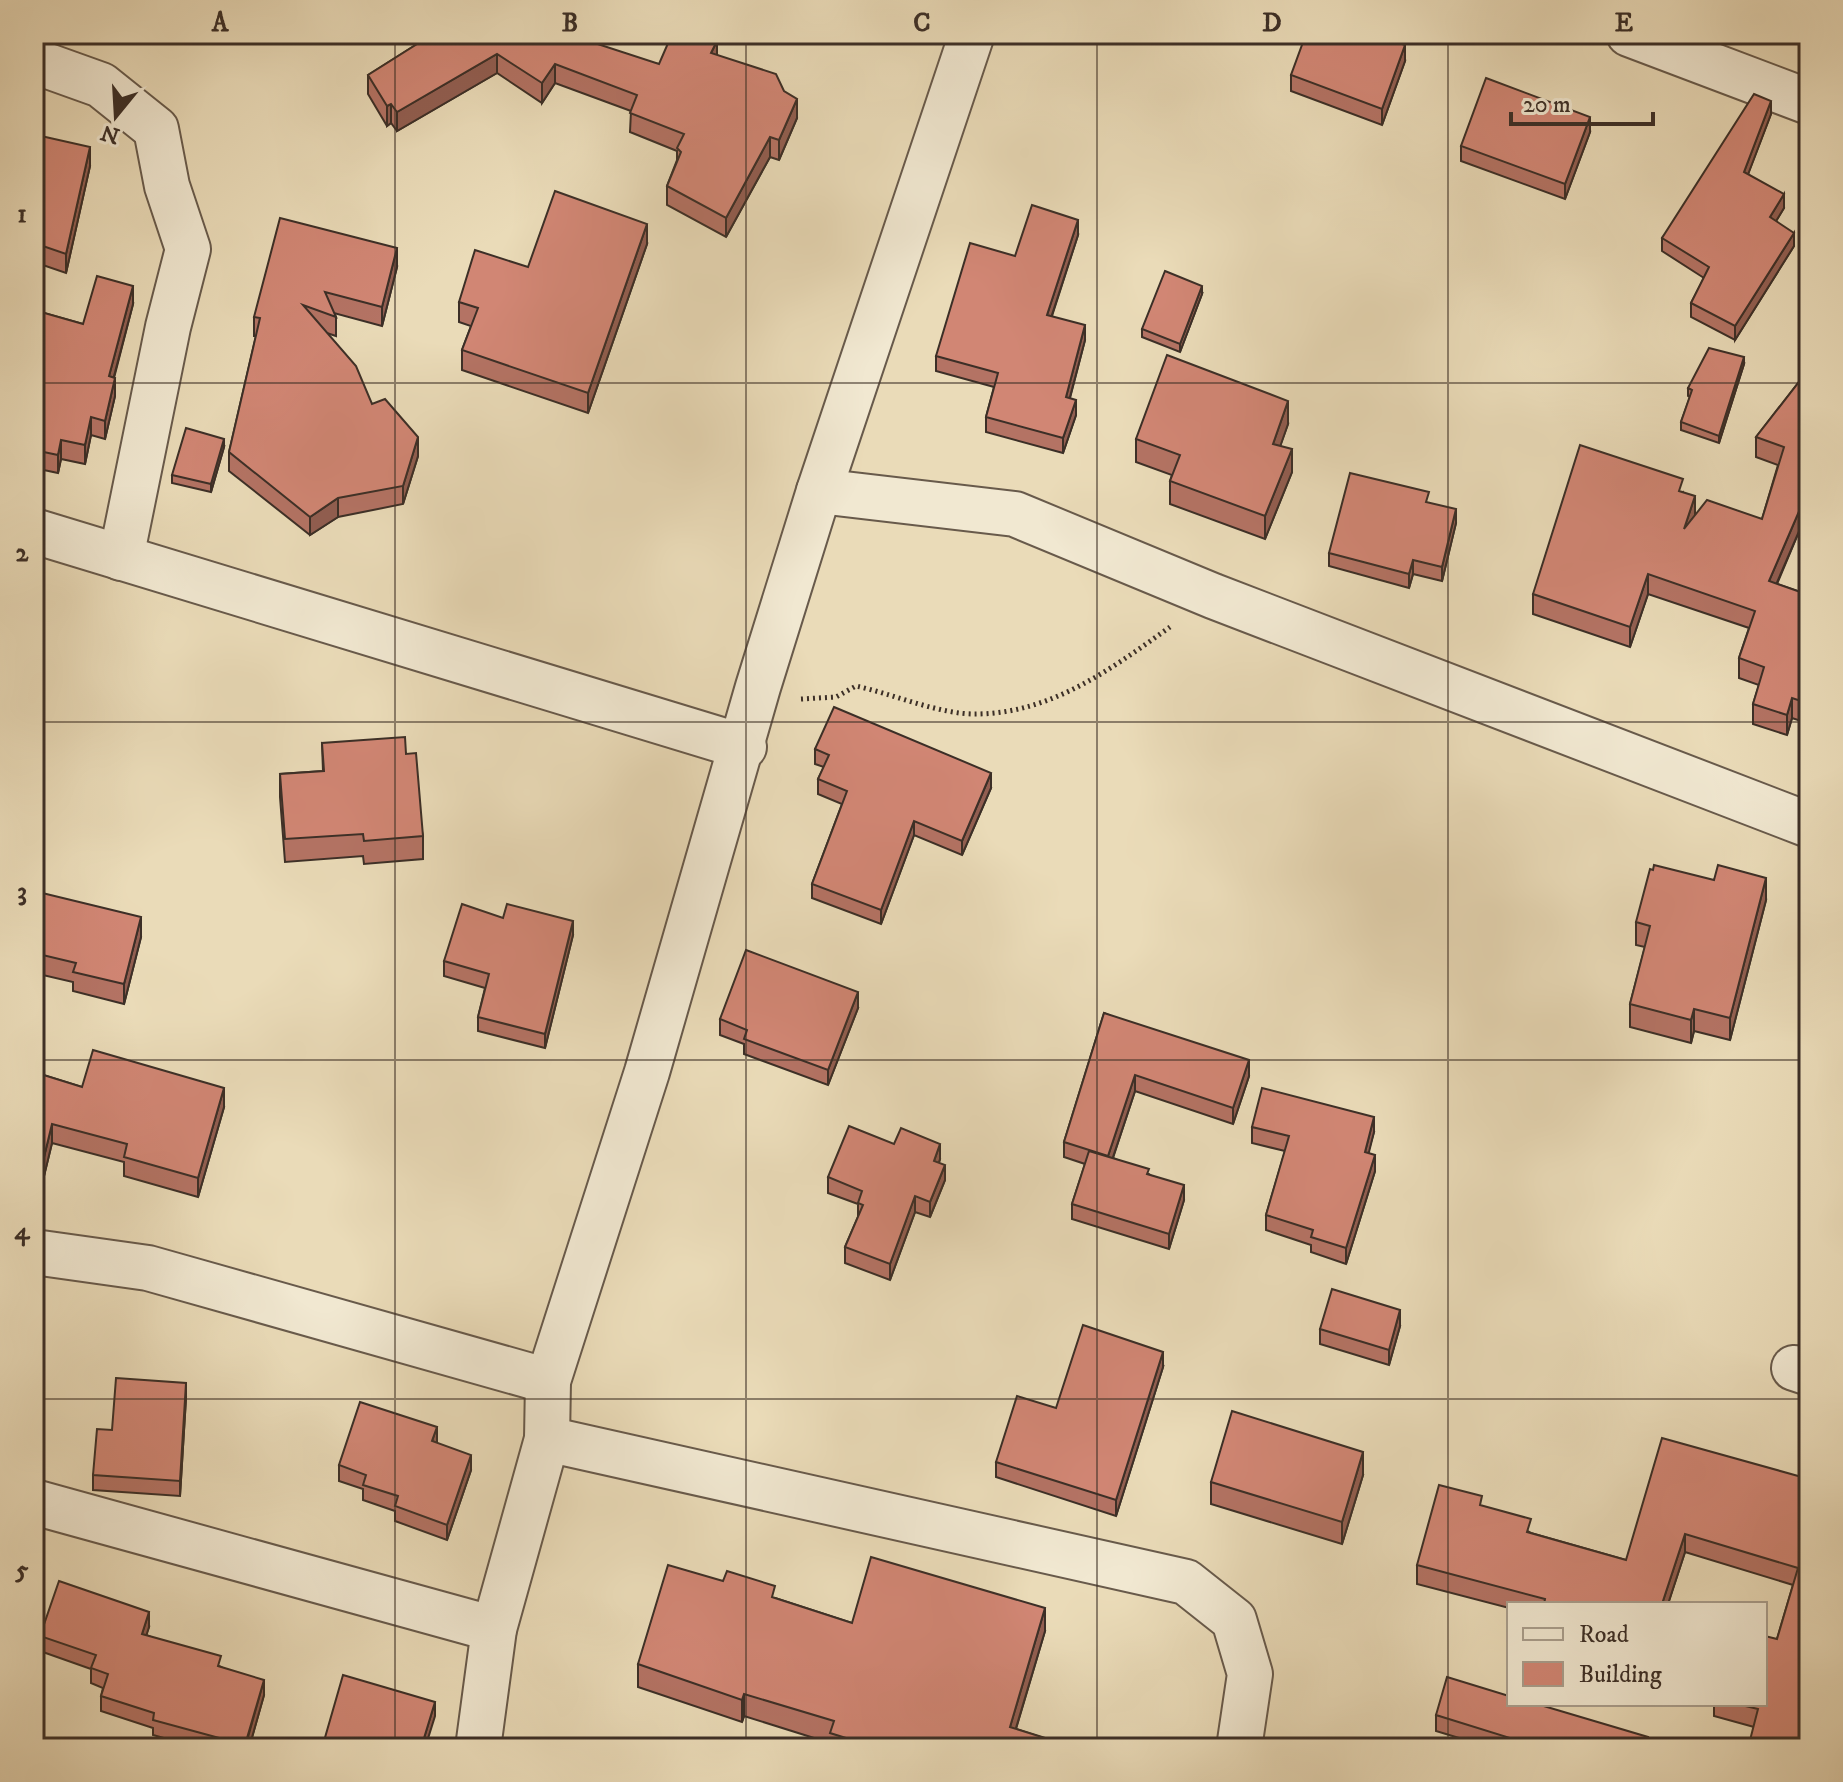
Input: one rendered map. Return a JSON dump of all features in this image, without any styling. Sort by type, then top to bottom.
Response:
[{"type":"street","points":[[478,1748],[494,1629],[547,1439],[548,1381],[647,1072],[744,747],[758,687],[819,491],[972,34]]},
{"type":"street","points":[[1629,34],[1809,102]]},
{"type":"street","points":[[34,61],[101,85],[156,129],[167,186],[188,249],[168,327],[121,558]]},
{"type":"street","points":[[819,491],[1015,514],[1213,596],[1809,825]]},
{"type":"street","points":[[34,531],[744,747]]},
{"type":"street","points":[[34,1252],[148,1268],[548,1381]]},
{"type":"street","points":[[547,1439],[1186,1582],[1234,1620],[1250,1674],[1239,1748]]},
{"type":"street","points":[[34,1502],[494,1629]]},
{"type":"path","points":[[758,687],[795,699],[836,697],[856,686],[976,715],[1042,704],[1090,683],[1213,596]]},
{"type":"building","points":[[433,34],[567,34],[659,64],[672,34],[702,34],[717,41],[711,53],[776,74],[784,91],[797,99],[779,140],[770,137],[726,218],[667,186],[681,152],[677,148],[684,134],[630,113],[637,95],[555,64],[542,83],[497,54],[397,112],[391,104],[387,106],[368,75]]},
{"type":"building","points":[[1306,34],[1375,34],[1405,45],[1382,109],[1291,75]]},
{"type":"building","points":[[1486,78],[1590,117],[1565,184],[1461,146]]},
{"type":"building","points":[[1754,94],[1771,101],[1744,172],[1784,194],[1770,217],[1794,233],[1735,326],[1691,303],[1709,267],[1662,238]]},
{"type":"building","points":[[41,136],[90,147],[66,254],[34,243],[34,149],[38,150]]},
{"type":"building","points":[[555,191],[647,224],[588,393],[462,350],[478,308],[459,302],[475,250],[528,267]]},
{"type":"building","points":[[1032,205],[1078,220],[1047,315],[1085,325],[1066,397],[1076,400],[1063,438],[986,417],[998,373],[936,356],[970,243],[1015,256]]},
{"type":"building","points":[[280,218],[397,248],[382,307],[325,292],[336,317],[303,305],[356,366],[372,404],[385,399],[418,437],[403,486],[338,498],[310,517],[229,452],[260,318],[254,317]]},
{"type":"building","points":[[1165,271],[1202,286],[1180,344],[1142,329]]},
{"type":"building","points":[[97,276],[133,286],[109,376],[115,378],[105,421],[91,417],[85,445],[61,440],[58,455],[34,450],[34,310],[83,324]]},
{"type":"building","points":[[1709,348],[1744,357],[1719,436],[1681,422],[1692,390],[1688,388]]},
{"type":"building","points":[[1167,355],[1288,401],[1273,444],[1292,449],[1265,516],[1170,481],[1180,455],[1136,439]]},
{"type":"building","points":[[1809,369],[1809,513],[1800,509],[1769,581],[1809,595],[1809,674],[1801,701],[1792,698],[1787,715],[1753,704],[1764,667],[1739,658],[1755,611],[1648,574],[1630,627],[1533,594],[1580,445],[1683,479],[1679,491],[1695,496],[1684,529],[1707,500],[1762,519],[1784,447],[1756,437]]},
{"type":"building","points":[[186,428],[224,439],[211,484],[172,475]]},
{"type":"building","points":[[1350,473],[1429,492],[1426,502],[1456,509],[1442,567],[1413,560],[1409,574],[1329,553]]},
{"type":"building","points":[[834,707],[991,773],[962,841],[914,821],[881,910],[812,884],[847,791],[818,779],[829,755],[815,749]]},
{"type":"building","points":[[405,737],[406,754],[416,753],[423,836],[364,841],[363,834],[285,839],[280,774],[324,771],[322,743]]},
{"type":"building","points":[[1654,865],[1714,880],[1718,865],[1766,878],[1730,1018],[1694,1009],[1691,1020],[1630,1004],[1650,926],[1636,922],[1650,869],[1653,870]]},
{"type":"building","points":[[34,891],[141,917],[124,984],[73,972],[76,963],[34,953]]},
{"type":"building","points":[[462,904],[503,918],[507,904],[573,921],[545,1034],[478,1017],[489,974],[444,961]]},
{"type":"building","points":[[746,950],[858,992],[828,1070],[744,1039],[747,1030],[720,1019]]},
{"type":"building","points":[[1104,1013],[1249,1060],[1233,1108],[1135,1075],[1108,1156],[1064,1142]]},
{"type":"building","points":[[93,1050],[224,1088],[198,1178],[124,1157],[127,1144],[52,1124],[44,1157],[34,1154],[34,1072],[82,1087]]},
{"type":"building","points":[[1262,1088],[1374,1117],[1365,1152],[1375,1155],[1346,1248],[1311,1237],[1313,1230],[1266,1215],[1289,1136],[1252,1127]]},
{"type":"building","points":[[849,1126],[894,1144],[901,1128],[940,1144],[934,1161],[945,1165],[930,1202],[915,1196],[890,1264],[845,1247],[863,1205],[858,1203],[862,1191],[828,1177]]},
{"type":"building","points":[[1089,1151],[1149,1169],[1147,1174],[1184,1185],[1169,1234],[1072,1204]]},
{"type":"building","points":[[1332,1289],[1400,1310],[1389,1350],[1320,1329]]},
{"type":"building","points":[[1083,1325],[1163,1352],[1116,1500],[996,1462],[1017,1396],[1056,1408]]},
{"type":"building","points":[[116,1378],[186,1383],[180,1481],[93,1475],[97,1429],[112,1430]]},
{"type":"building","points":[[360,1402],[437,1427],[432,1441],[471,1455],[447,1525],[395,1506],[398,1496],[363,1485],[366,1475],[339,1465]]},
{"type":"building","points":[[1232,1411],[1363,1452],[1342,1522],[1211,1482]]},
{"type":"building","points":[[1662,1438],[1809,1479],[1809,1748],[1748,1748],[1758,1709],[1745,1706],[1767,1706],[1767,1636],[1777,1639],[1798,1568],[1685,1534],[1663,1602],[1544,1602],[1545,1599],[1417,1565],[1439,1485],[1482,1496],[1480,1505],[1531,1519],[1527,1532],[1626,1560]]},
{"type":"building","points":[[871,1557],[1045,1608],[1010,1727],[1074,1748],[878,1748],[830,1733],[834,1721],[744,1694],[742,1700],[638,1664],[668,1565],[723,1581],[727,1571],[775,1586],[772,1597],[852,1623]]},
{"type":"building","points":[[59,1581],[149,1612],[142,1634],[221,1656],[218,1666],[264,1680],[245,1745],[153,1720],[154,1713],[101,1696],[108,1674],[91,1668],[96,1655],[40,1636]]},
{"type":"building","points":[[343,1675],[435,1702],[421,1748],[322,1748]]},
{"type":"building","points":[[1447,1677],[1507,1695],[1507,1706],[1544,1706],[1648,1737],[1644,1748],[1542,1748],[1436,1715]]}]
